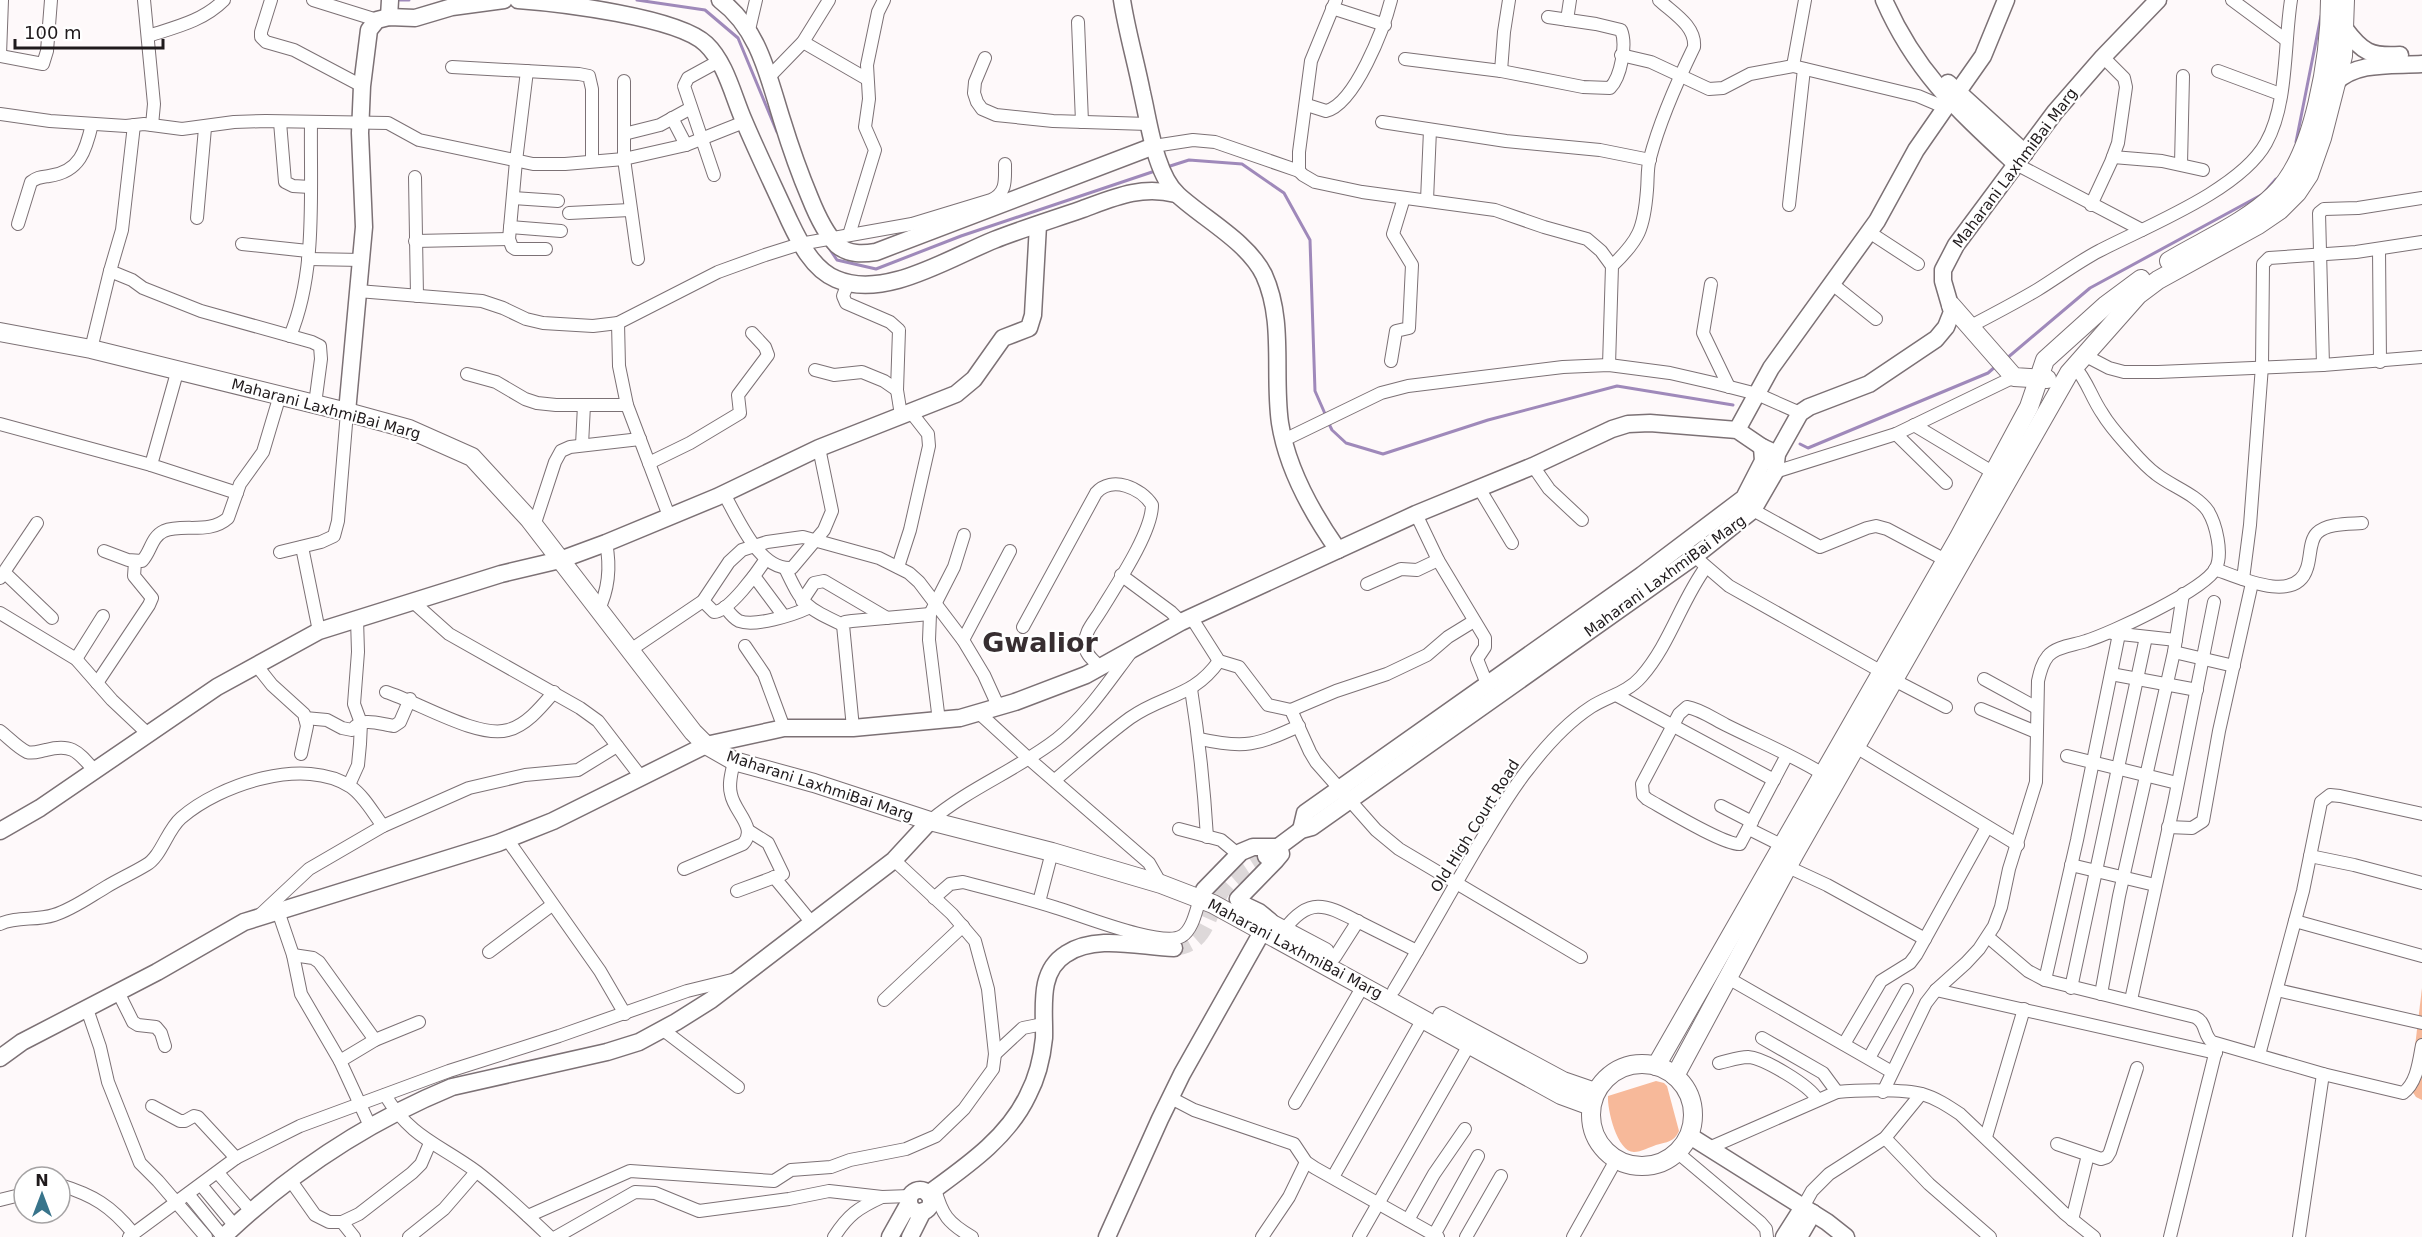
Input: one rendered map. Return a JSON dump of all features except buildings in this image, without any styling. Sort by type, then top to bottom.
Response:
[{"type":"main road","points":[[1952,563],[1994,472],[2029,407],[2061,370],[2138,295],[2158,280],[2258,225],[2280,210],[2297,193],[2316,157],[2337,71],[2337,32],[2330,0]]},
{"type":"main road","points":[[2337,32],[2345,0]]},
{"type":"main road","points":[[2055,350],[2130,286],[2244,217],[2274,195],[2287,180],[2300,158],[2309,132],[2337,71]]},
{"type":"main road","points":[[1951,305],[2005,368],[2061,370]]},
{"type":"main road","name":"Maharani LaxhmiBai Marg","points":[[0,332],[91,349],[178,369],[347,412],[409,429],[472,457],[534,526],[598,612],[706,746],[734,761],[814,783],[930,821],[1157,877],[1202,894],[1272,928],[1363,986],[1561,1095],[1593,1099]]},
{"type":"main road","points":[[2055,350],[2061,370]]},
{"type":"main road","points":[[1656,1065],[1823,774],[1888,676],[2061,370],[2070,350],[2055,350]]},
{"type":"main road","points":[[1675,1076],[1856,747],[1888,676]]},
{"type":"main road","points":[[1272,928],[1335,957],[1593,1099]]},
{"type":"main road","points":[[1634,1065],[1656,1065],[1675,1076],[1687,1089],[1693,1105],[1690,1136],[1678,1153],[1664,1162],[1648,1167],[1631,1166],[1616,1160],[1603,1150],[1595,1137],[1590,1122],[1593,1099],[1604,1080],[1614,1071],[1634,1065]]},
{"type":"street","points":[[2,0],[0,56],[43,64],[47,51],[51,0]]},
{"type":"street","points":[[144,0],[154,104],[152,125]]},
{"type":"street","points":[[148,36],[194,21],[212,12],[224,0]]},
{"type":"street","points":[[271,0],[261,37],[267,42],[294,50],[362,86]]},
{"type":"street","points":[[313,0],[415,18],[452,7],[504,0]]},
{"type":"street","points":[[518,0],[644,19],[672,27],[704,42],[719,61],[744,122],[802,244],[820,268],[834,279],[864,285],[896,281],[995,240],[1137,190],[1172,188]]},
{"type":"street","points":[[720,0],[732,9],[757,44],[796,165],[815,210],[831,239],[849,252],[862,254],[876,252],[1156,149],[1193,140],[1215,142],[1299,171],[1316,182],[1362,192],[1495,210],[1587,239],[1601,251],[1612,266],[1609,365]]},
{"type":"street","points":[[749,30],[756,0]]},
{"type":"street","points":[[769,77],[803,42],[829,0]]},
{"type":"street","points":[[849,235],[874,150],[865,127],[869,99],[867,79],[871,40],[878,12],[884,0]]},
{"type":"street","points":[[1122,0],[1148,124],[1172,188],[1223,230],[1249,255],[1263,273],[1272,297],[1275,317],[1279,407],[1284,440],[1313,510],[1338,550]]},
{"type":"street","points":[[1307,105],[1326,111],[1338,106],[1372,55],[1385,25],[1391,0]]},
{"type":"street","points":[[1567,20],[1570,0]]},
{"type":"street","points":[[1612,266],[1625,255],[1639,235],[1645,212],[1650,160],[1660,127],[1694,47],[1693,34],[1689,27],[1659,0]]},
{"type":"street","points":[[1789,205],[1805,0]]},
{"type":"street","points":[[1884,0],[1898,33],[1914,57],[1950,100],[2020,159],[2091,205],[2142,230]]},
{"type":"street","points":[[1894,0],[1902,21],[1929,61],[1950,100]]},
{"type":"street","points":[[1737,430],[1785,345],[1869,232],[1916,150],[1983,56],[2006,0]]},
{"type":"street","name":"Maharani LaxhmiBai Marg","points":[[1951,305],[1943,281],[1943,270],[1947,259],[2055,112],[2103,57],[2158,0]]},
{"type":"street","points":[[2232,0],[2286,40]]},
{"type":"street","points":[[1969,327],[2038,290],[2098,252],[2221,187],[2244,171],[2266,143],[2275,121],[2291,0]]},
{"type":"street","points":[[1501,71],[1505,1]]},
{"type":"street","points":[[1299,171],[1299,152],[1311,61],[1334,4],[1385,25]]},
{"type":"street","points":[[280,552],[328,539],[334,536],[336,530],[365,209],[360,122],[362,86],[369,30],[386,12]]},
{"type":"street","points":[[1405,59],[1501,71],[1561,84],[1610,88],[1617,77],[1622,55],[1621,30],[1548,16]]},
{"type":"street","points":[[1078,22],[1082,122]]},
{"type":"street","points":[[2337,32],[2359,47],[2379,56],[2422,54]]},
{"type":"street","points":[[803,42],[867,79]]},
{"type":"street","points":[[1622,55],[1651,62],[1709,89],[1717,90],[1750,74],[1799,68],[1918,96],[1950,100]]},
{"type":"street","points":[[2091,205],[2118,143],[2126,87],[2124,78],[2103,57]]},
{"type":"street","points":[[985,58],[975,82],[974,93],[976,102],[982,109],[996,116],[1148,124]]},
{"type":"street","points":[[714,175],[684,82],[719,61]]},
{"type":"street","points":[[2337,71],[2422,64]]},
{"type":"street","points":[[453,67],[589,76],[592,89],[592,161]]},
{"type":"street","points":[[526,71],[510,233],[512,248],[546,249]]},
{"type":"street","points":[[2218,71],[2280,94]]},
{"type":"street","points":[[2181,164],[2183,76]]},
{"type":"street","points":[[624,81],[624,159],[638,259]]},
{"type":"street","points":[[624,134],[650,128],[691,108]]},
{"type":"street","points":[[0,114],[50,121],[152,125],[182,129],[205,128],[234,122],[388,123],[419,140],[443,143],[533,164],[624,159],[686,145],[744,122]]},
{"type":"street","points":[[672,118],[686,145]]},
{"type":"street","points":[[280,122],[285,182],[293,186],[310,187]]},
{"type":"street","points":[[1382,122],[1514,142],[1600,150],[1650,160]]},
{"type":"street","points":[[18,224],[31,182],[35,178],[51,176],[71,169],[80,161],[92,123]]},
{"type":"street","points":[[290,336],[299,315],[308,255],[310,123]]},
{"type":"street","points":[[91,349],[122,230],[134,125]]},
{"type":"street","points":[[197,218],[205,128]]},
{"type":"street","points":[[1427,200],[1430,130]]},
{"type":"street","points":[[2113,157],[2181,164],[2204,170]]},
{"type":"street","points":[[358,291],[482,301],[503,308],[526,320],[543,323],[593,326],[618,323],[718,272],[802,244],[912,224],[998,197],[1005,184],[1005,164]]},
{"type":"street","points":[[415,177],[417,296]]},
{"type":"street","points":[[513,198],[558,201]]},
{"type":"street","points":[[1391,361],[1396,331],[1409,328],[1412,265],[1393,234],[1404,198]]},
{"type":"street","points":[[2323,365],[2319,213],[2324,209],[2358,208],[2422,198]]},
{"type":"street","points":[[569,213],[630,210]]},
{"type":"street","points":[[0,831],[40,808],[217,687],[319,631],[501,574],[560,560],[606,543],[724,494],[819,448],[965,388],[1003,338],[1029,328],[1033,315],[1038,225]]},
{"type":"street","points":[[415,241],[561,231]]},
{"type":"street","points":[[1869,232],[1918,264]]},
{"type":"street","points":[[2168,827],[2192,828],[2203,821],[2234,666],[2248,581],[2262,366],[2262,264],[2269,258],[2379,249],[2422,242]]},
{"type":"street","points":[[242,244],[308,255],[362,260]]},
{"type":"street","points":[[2379,249],[2380,362]]},
{"type":"street","points":[[110,270],[132,280],[142,288],[201,311],[320,346],[321,359],[315,404]]},
{"type":"street","points":[[848,283],[843,296],[846,303],[890,322],[899,330],[897,390],[906,413],[928,434],[929,446],[910,530],[898,567]]},
{"type":"street","points":[[1831,283],[1876,319]]},
{"type":"street","points":[[1711,284],[1703,333],[1729,387]]},
{"type":"street","points":[[1284,440],[1381,393],[1408,386],[1563,367],[1609,365],[1670,373],[1757,394],[1800,413],[1809,407],[1869,384],[1936,339],[1946,327],[1952,312],[1951,305]]},
{"type":"street","points":[[618,323],[621,378],[627,405],[669,516]]},
{"type":"street","points":[[649,463],[738,416],[740,413],[738,395],[768,355],[765,347],[752,333]]},
{"type":"street","points":[[2061,370],[2109,368],[2124,372],[2323,365],[2422,357]]},
{"type":"street","points":[[1775,472],[1896,434],[2005,368]]},
{"type":"street","points":[[151,465],[178,369]]},
{"type":"street","points":[[815,370],[834,375],[862,372],[884,381],[897,390]]},
{"type":"street","points":[[1883,1092],[1926,1003],[1988,937],[2001,907],[2036,782],[2037,708],[2041,668],[2049,654],[2057,649],[2113,634],[2159,608],[2204,581],[2215,569],[2218,557],[2213,522],[2207,510],[2194,498],[2154,473],[2127,445],[2102,413],[2084,377],[2061,370]]},
{"type":"street","points":[[467,374],[496,382],[525,399],[537,403],[627,405]]},
{"type":"street","points":[[104,551],[135,562],[145,559],[153,541],[162,532],[197,529],[224,522],[228,518],[237,493],[263,452],[280,395]]},
{"type":"street","points":[[582,445],[584,405]]},
{"type":"street","name":"Maharani LaxhmiBai Marg","points":[[1344,795],[1695,555],[1753,510],[1775,472],[1769,450],[1800,413]]},
{"type":"street","points":[[0,1058],[22,1042],[260,915],[507,839],[553,821],[706,746],[784,728],[853,728],[939,721],[999,708],[1086,675],[1186,620],[1416,514],[1533,466],[1612,429],[1628,424],[1650,423],[1737,430],[1769,450],[1744,498],[1695,555],[1487,684],[1344,795],[1305,813],[1301,830],[1272,851]]},
{"type":"street","points":[[0,424],[151,465],[237,493]]},
{"type":"street","points":[[1914,425],[1994,472]]},
{"type":"street","points":[[1896,434],[1946,483]]},
{"type":"street","points":[[534,526],[561,451],[582,445],[640,439]]},
{"type":"street","points":[[724,494],[753,545],[766,559],[785,568],[792,568],[824,530],[832,512],[819,448]]},
{"type":"street","points":[[1533,466],[1549,489],[1582,520]]},
{"type":"street","points":[[1023,627],[1096,493],[1108,484],[1119,484],[1147,497],[1152,505],[1148,524],[1122,575],[1086,635],[1085,646],[1088,655],[1100,667]]},
{"type":"street","points":[[1479,488],[1512,543]]},
{"type":"street","points":[[1753,510],[1820,547],[1876,526],[1887,529],[1952,563]]},
{"type":"street","points":[[1416,514],[1438,560],[1486,643],[1476,659],[1487,684]]},
{"type":"street","points":[[37,523],[2,576],[51,618]]},
{"type":"street","points":[[2215,569],[2248,581],[2278,587],[2291,584],[2299,580],[2307,571],[2314,537],[2319,531],[2343,524],[2362,523]]},
{"type":"street","points":[[939,721],[929,640],[932,608],[954,567],[964,535]]},
{"type":"street","points":[[629,651],[703,601],[729,562],[742,550],[753,545],[803,537],[879,558],[898,567],[919,582],[932,608],[963,640],[980,668],[999,708]]},
{"type":"street","points":[[598,612],[607,590],[609,570],[606,543]]},
{"type":"street","points":[[302,547],[319,631]]},
{"type":"street","points":[[963,640],[1010,550]]},
{"type":"street","points":[[1695,555],[1729,586],[1946,707]]},
{"type":"street","name":"Old High Court Road","points":[[1394,990],[1502,806],[1530,766],[1572,721],[1592,706],[1631,687],[1642,676],[1671,630],[1688,592],[1695,555]]},
{"type":"street","points":[[703,601],[714,612],[722,611],[754,576],[766,559]]},
{"type":"street","points":[[1367,584],[1401,569],[1417,570],[1438,560]]},
{"type":"street","points":[[97,683],[152,598],[134,576],[135,562]]},
{"type":"street","points":[[785,568],[805,604],[843,625]]},
{"type":"street","points":[[1122,575],[1171,612],[1186,620],[1219,661],[1239,667],[1268,705],[1291,710],[1336,691],[1387,674],[1427,654],[1448,637],[1474,621]]},
{"type":"street","points":[[754,576],[783,615]]},
{"type":"street","points":[[725,607],[739,621],[771,620],[805,604],[814,583],[824,581],[887,618]]},
{"type":"street","points":[[2101,994],[2123,878],[2175,646],[2182,594]]},
{"type":"street","points":[[412,601],[449,634],[554,692],[598,721],[640,777]]},
{"type":"street","points":[[2131,1000],[2214,602]]},
{"type":"street","points":[[843,625],[845,622],[887,618],[932,608]]},
{"type":"street","points":[[0,613],[76,659],[112,700],[147,733]]},
{"type":"street","points":[[76,659],[103,616]]},
{"type":"street","points":[[349,785],[358,765],[361,723],[354,704],[358,652],[357,619]]},
{"type":"street","points":[[843,625],[853,728]]},
{"type":"street","points":[[2113,634],[2146,637],[2175,646],[2203,659],[2234,666]]},
{"type":"street","points":[[2045,981],[2111,674],[2113,634]]},
{"type":"street","points":[[2071,988],[2120,768],[2146,637]]},
{"type":"street","points":[[745,646],[764,674],[784,728]]},
{"type":"street","points":[[227,1233],[251,1211],[291,1181],[370,1126],[396,1113],[452,1087],[607,1052],[639,1042],[711,1000],[894,860],[930,821],[960,798],[1028,759],[1070,728],[1135,647]]},
{"type":"street","points":[[1055,780],[1131,717],[1191,689],[1211,672],[1219,661]]},
{"type":"street","points":[[257,666],[305,718],[306,731],[301,754]]},
{"type":"street","points":[[2111,674],[2197,690]]},
{"type":"street","points":[[1984,679],[2037,708]]},
{"type":"street","points":[[1191,689],[1200,739],[1207,837]]},
{"type":"street","points":[[386,692],[410,699],[466,726],[494,732],[509,730],[523,723],[554,692]]},
{"type":"street","points":[[1616,695],[1774,780]]},
{"type":"street","points":[[305,718],[333,722],[348,730],[361,723],[397,725],[410,699]]},
{"type":"street","points":[[1787,755],[1740,844],[1717,838],[1643,795],[1642,784],[1683,709],[1692,708],[1787,755],[1823,774]]},
{"type":"street","points":[[1981,709],[2036,732]]},
{"type":"street","points":[[1291,710],[1310,752],[1344,795],[1376,830],[1399,849],[1581,957]]},
{"type":"street","points":[[979,713],[1028,759],[1134,849],[1157,877]]},
{"type":"street","points":[[1200,739],[1244,746],[1299,726]]},
{"type":"street","points":[[0,731],[27,752],[69,747],[78,751],[94,770]]},
{"type":"street","points":[[260,915],[309,869],[383,826],[469,788],[525,775],[578,770],[617,746]]},
{"type":"street","points":[[1856,747],[2018,845]]},
{"type":"street","points":[[2067,756],[2177,783]]},
{"type":"street","points":[[684,869],[743,844],[749,838],[749,831],[731,798],[730,780],[734,761]]},
{"type":"street","points":[[0,924],[50,916],[76,906],[152,861],[173,827],[187,813],[213,797],[251,781],[286,773],[331,778],[357,791],[383,826]]},
{"type":"street","points":[[2259,1055],[2295,921],[2321,802],[2330,795],[2422,813]]},
{"type":"street","points":[[1721,806],[1781,845]]},
{"type":"street","points":[[1844,1044],[1881,981],[1910,963],[1926,939],[1988,826]]},
{"type":"street","points":[[1179,829],[1221,840],[1239,855]]},
{"type":"street","points":[[737,891],[783,874],[768,843],[749,831]]},
{"type":"street","points":[[507,839],[600,971],[625,1014]]},
{"type":"street","points":[[934,898],[950,884],[963,882],[1039,902],[1136,933],[1171,939],[1181,937],[1186,932],[1202,894],[1239,855],[1253,847],[1281,854],[1239,899],[1240,903],[1267,917],[1272,928]]},
{"type":"street","points":[[1039,902],[1052,852]]},
{"type":"street","points":[[2310,856],[2422,883]]},
{"type":"street","points":[[528,1216],[630,1170],[769,1181],[791,1170],[831,1167],[850,1160],[906,1149],[936,1136],[964,1108],[990,1076],[995,1054],[988,989],[975,941],[963,926],[894,860]]},
{"type":"street","points":[[2071,865],[2155,885]]},
{"type":"street","points":[[1788,867],[1926,939]]},
{"type":"street","points":[[774,877],[812,923]]},
{"type":"street","points":[[489,952],[552,904]]},
{"type":"street","points":[[1107,1237],[1171,1098],[1272,928],[1299,912],[1317,906],[1336,909],[1417,951]]},
{"type":"street","points":[[278,911],[293,955],[301,994],[340,1061],[370,1126]]},
{"type":"street","points":[[1335,957],[1358,921]]},
{"type":"street","points":[[2295,921],[2422,956]]},
{"type":"street","points":[[884,1000],[926,958],[963,926]]},
{"type":"street","points":[[1988,937],[2028,971],[2045,981],[2195,1017],[2204,1025],[2208,1039],[2217,1049]]},
{"type":"street","points":[[910,1237],[918,1190],[931,1191],[955,1175],[995,1140],[1016,1117],[1037,1076],[1044,1036],[1043,994],[1056,963],[1066,954],[1089,946],[1107,944],[1174,948]]},
{"type":"street","points":[[293,955],[313,958],[319,962],[375,1040]]},
{"type":"street","points":[[72,1189],[108,1205],[131,1235],[219,1173],[236,1158],[300,1126],[449,1071],[625,1014],[687,991],[739,978]]},
{"type":"street","points":[[1728,978],[1892,1072]]},
{"type":"street","points":[[1295,1103],[1363,986]]},
{"type":"street","points":[[1869,1058],[1907,990]]},
{"type":"street","points":[[1936,990],[2217,1049],[2259,1055],[2323,1074],[2403,1093],[2407,1091],[2416,1072],[2422,1046]]},
{"type":"street","points":[[2277,990],[2422,1023]]},
{"type":"street","points":[[118,992],[133,1022],[138,1025],[156,1027],[161,1033],[165,1046]]},
{"type":"street","points":[[87,1008],[100,1047],[108,1083],[140,1163],[206,1237]]},
{"type":"street","points":[[1986,1137],[2024,1010]]},
{"type":"street","points":[[1333,1177],[1424,1019]]},
{"type":"street","points":[[340,1061],[375,1040],[419,1022]]},
{"type":"street","points":[[995,1054],[1023,1028],[1043,1024]]},
{"type":"street","points":[[662,1029],[738,1087]]},
{"type":"street","points":[[1762,1038],[1823,1073],[1837,1092]]},
{"type":"street","points":[[1359,1237],[1469,1045]]},
{"type":"street","points":[[2170,1237],[2217,1049]]},
{"type":"street","points":[[1719,1063],[1744,1057],[1764,1061],[1808,1089],[1817,1099]]},
{"type":"street","points":[[2057,1144],[2101,1159],[2107,1157],[2137,1068]]},
{"type":"street","points":[[2299,1237],[2323,1074]]},
{"type":"street","points":[[1708,1148],[1837,1092],[1921,1094],[1951,1108],[1986,1137],[2072,1220],[2094,1237]]},
{"type":"street","points":[[1799,1237],[1812,1191],[1829,1174],[1885,1138],[1921,1094]]},
{"type":"street","points":[[385,1095],[396,1113],[414,1132],[476,1172],[550,1237]]},
{"type":"street","points":[[1171,1098],[1194,1110],[1294,1144],[1306,1162],[1436,1236],[1478,1156]]},
{"type":"street","points":[[152,1106],[180,1120],[185,1121],[194,1116],[198,1117],[236,1158]]},
{"type":"street","points":[[1408,1220],[1434,1174],[1465,1129]]},
{"type":"street","points":[[1690,1136],[1808,1210],[1846,1237]]},
{"type":"street","points":[[1885,1138],[1929,1184],[1990,1237]]},
{"type":"street","points":[[291,1181],[315,1215],[329,1222],[342,1222],[358,1214],[412,1173],[421,1164],[430,1143]]},
{"type":"street","points":[[1678,1153],[1760,1222],[1766,1229],[1767,1237]]},
{"type":"street","points":[[2072,1220],[2088,1155]]},
{"type":"street","points":[[1573,1237],[1616,1160]]},
{"type":"street","points":[[1262,1237],[1289,1197],[1306,1162]]},
{"type":"street","points":[[409,1237],[444,1209],[476,1172]]},
{"type":"street","points":[[219,1173],[251,1211]]},
{"type":"street","points":[[1466,1237],[1501,1176]]},
{"type":"street","points":[[201,1185],[227,1233]]},
{"type":"street","points":[[556,1237],[636,1192],[655,1193],[699,1211],[789,1199],[829,1191],[882,1197],[914,1204]]},
{"type":"street","points":[[931,1191],[944,1215],[955,1227],[972,1237]]},
{"type":"street","points":[[188,1194],[227,1233]]},
{"type":"street","points":[[834,1237],[845,1220],[858,1208],[882,1197]]},
{"type":"street","points":[[890,1237],[914,1204]]},
{"type":"street","points":[[1784,1237],[1808,1210]]},
{"type":"street","points":[[342,1222],[354,1237]]},
{"type":"shaded area","points":[[2422,988],[2422,1100],[2416,1097],[2410,1088]]},
{"type":"shaded area","points":[[1656,1081],[1667,1086],[1679,1131],[1667,1142],[1637,1152],[1628,1150],[1614,1129],[1608,1096]]},
{"type":"waterway","points":[[400,0],[409,0]]},
{"type":"waterway","points":[[637,0],[705,10],[738,38],[777,132]]},
{"type":"waterway","points":[[2296,142],[2321,16]]},
{"type":"waterway","points":[[1167,167],[1189,160],[1242,164],[1284,193],[1310,240],[1315,391],[1326,416]]},
{"type":"waterway","points":[[827,245],[837,260],[876,269],[961,236],[1158,170]]},
{"type":"waterway","points":[[2006,359],[2090,288],[2263,194],[2276,179]]},
{"type":"waterway","points":[[1800,444],[1808,448],[1988,373],[1996,366]]},
{"type":"waterway","points":[[1328,422],[1332,430],[1346,443],[1383,454],[1488,420],[1617,386],[1733,405]]},
{"type":"tunnel","points":[[1174,948],[1194,941],[1205,927],[1226,886],[1266,856]]},
{"type":"district","name":"Gwalior","points":[[1040,642]]}]
